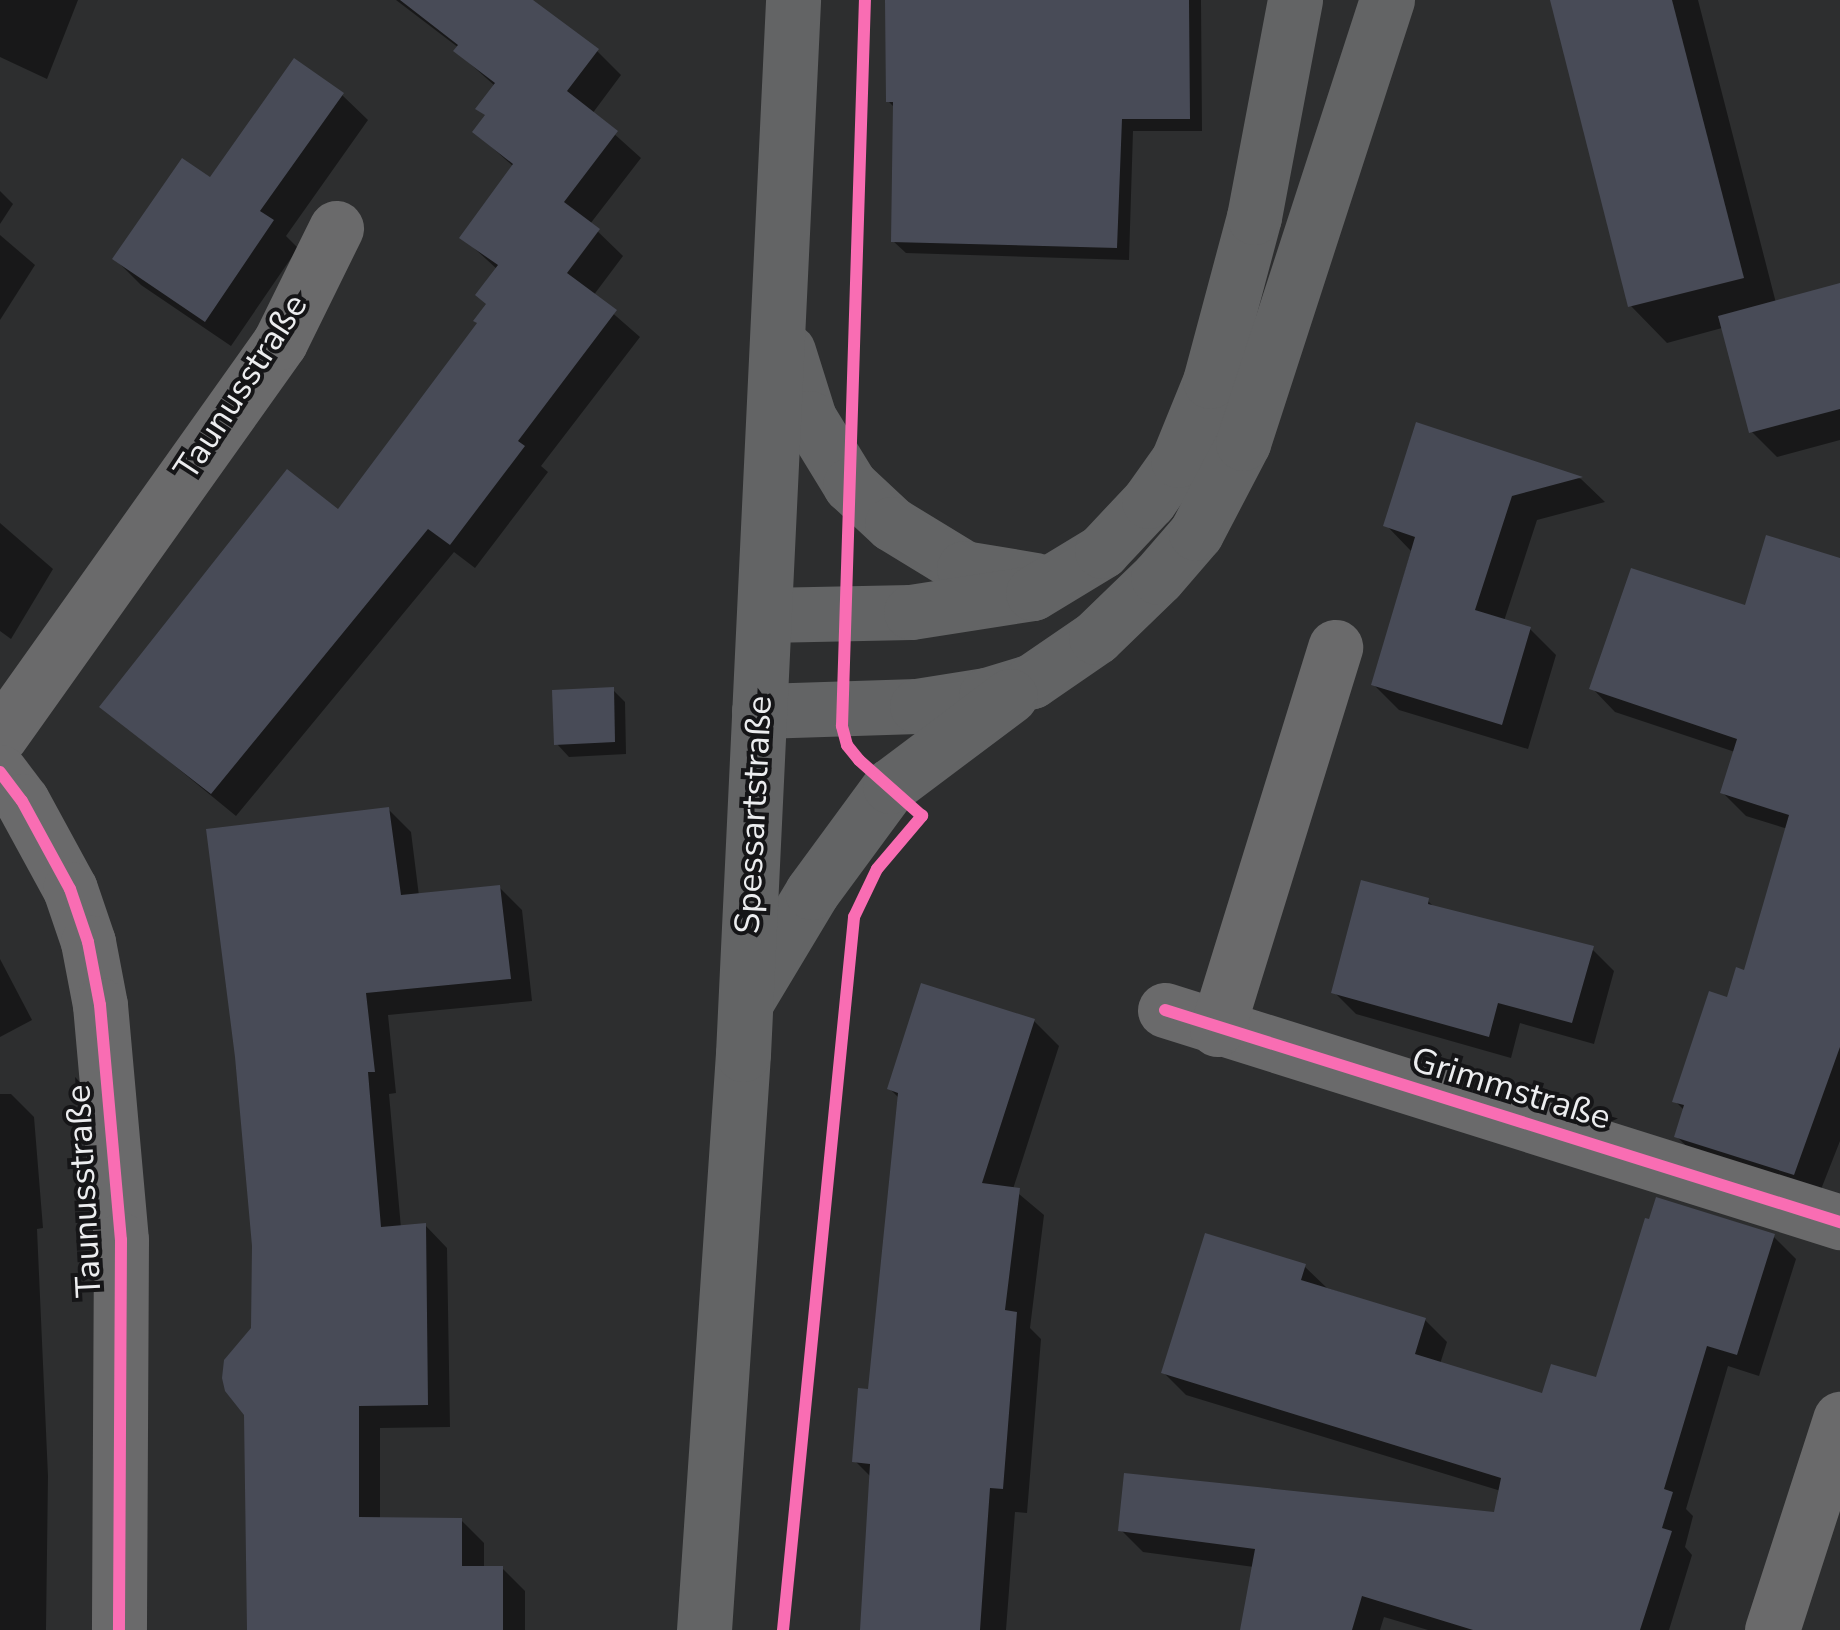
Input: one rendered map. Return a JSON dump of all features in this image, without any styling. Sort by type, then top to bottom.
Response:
[{"type":"main road","points":[[765,615],[910,612],[1033,592],[1102,551],[1149,502],[1178,460],[1196,418],[1254,218],[1296,0]]},
{"type":"main road","points":[[745,1004],[812,892],[890,786],[1096,636],[1130,606],[1196,533],[1243,443],[1387,0]]},
{"type":"main road","name":"Spessartstraße","points":[[704,1630],[745,1004],[792,15]]},
{"type":"main road","points":[[776,315],[809,418],[850,485],[892,524],[964,568],[1039,580],[1070,573]]},
{"type":"main road","points":[[759,711],[917,706],[986,695],[1032,681]]},
{"type":"street","name":"Taunusstraße","points":[[0,736],[280,342],[336,228]]},
{"type":"street","points":[[1217,1029],[1335,647]]},
{"type":"street","name":"Taunusstraße","points":[[0,772],[22,802],[70,888],[88,942],[100,1005],[121,1240],[119,1630]]},
{"type":"street","name":"Grimmstraße","points":[[1165,1010],[1840,1222]]},
{"type":"street","points":[[1772,1630],[1840,1419]]},
{"type":"building","points":[[400,0],[533,0],[599,49],[567,91],[618,131],[564,202],[600,229],[567,273],[617,310],[518,441],[525,446],[450,545],[428,529],[211,794],[99,707],[287,469],[338,509],[477,323],[473,321],[486,304],[475,295],[498,265],[459,238],[513,164],[472,132],[485,115],[475,109],[495,83],[453,51],[458,45]]},
{"type":"building","points":[[885,0],[1189,0],[1190,119],[1122,119],[1117,248],[891,242],[893,102],[886,102]]},
{"type":"building","points":[[1550,0],[1672,0],[1744,278],[1628,307]]},
{"type":"building","points":[[294,58],[344,93],[260,211],[274,220],[205,322],[112,259],[182,158],[210,177]]},
{"type":"building","points":[[1840,283],[1840,409],[1749,433],[1718,316]]},
{"type":"building","points":[[1416,422],[1583,477],[1512,496],[1475,610],[1531,627],[1502,725],[1371,685],[1415,537],[1383,526]]},
{"type":"building","points":[[1766,535],[1840,558],[1840,1047],[1794,1175],[1674,1137],[1684,1105],[1672,1102],[1709,991],[1727,997],[1736,967],[1744,970],[1789,815],[1720,793],[1737,739],[1589,689],[1631,568],[1745,605]]},
{"type":"building","points":[[614,687],[615,742],[554,745],[552,690]]},
{"type":"building","points":[[389,807],[401,895],[500,885],[511,979],[366,993],[375,1072],[368,1072],[381,1227],[426,1223],[428,1405],[359,1406],[359,1517],[462,1518],[462,1566],[503,1566],[503,1630],[247,1630],[244,1415],[225,1391],[222,1378],[224,1360],[251,1328],[252,1246],[235,1057],[206,829]]},
{"type":"building","points":[[1361,880],[1429,898],[1428,904],[1594,946],[1572,1023],[1498,1003],[1489,1037],[1331,993]]},
{"type":"building","points":[[921,983],[1035,1019],[982,1183],[1020,1188],[1005,1310],[1017,1312],[1003,1489],[990,1488],[980,1630],[860,1630],[870,1464],[852,1462],[858,1388],[868,1389],[898,1093],[887,1089]]},
{"type":"building","points":[[1656,1197],[1775,1234],[1737,1355],[1707,1346],[1664,1489],[1673,1492],[1662,1528],[1672,1531],[1640,1630],[1473,1630],[1362,1596],[1352,1630],[1240,1630],[1255,1549],[1118,1531],[1124,1473],[1494,1512],[1501,1478],[1161,1373],[1205,1233],[1306,1264],[1301,1280],[1426,1318],[1415,1354],[1542,1393],[1551,1364],[1596,1377],[1645,1218],[1649,1219]]},
{"type":"cycle path","points":[[783,1630],[854,917],[877,869],[922,816],[859,760],[847,745],[842,726],[865,0]]},
{"type":"cycle path","points":[[0,772],[22,801],[70,889],[88,942],[100,1005],[121,1240],[119,1630]]},
{"type":"cycle path","points":[[1165,1010],[1840,1222]]}]
